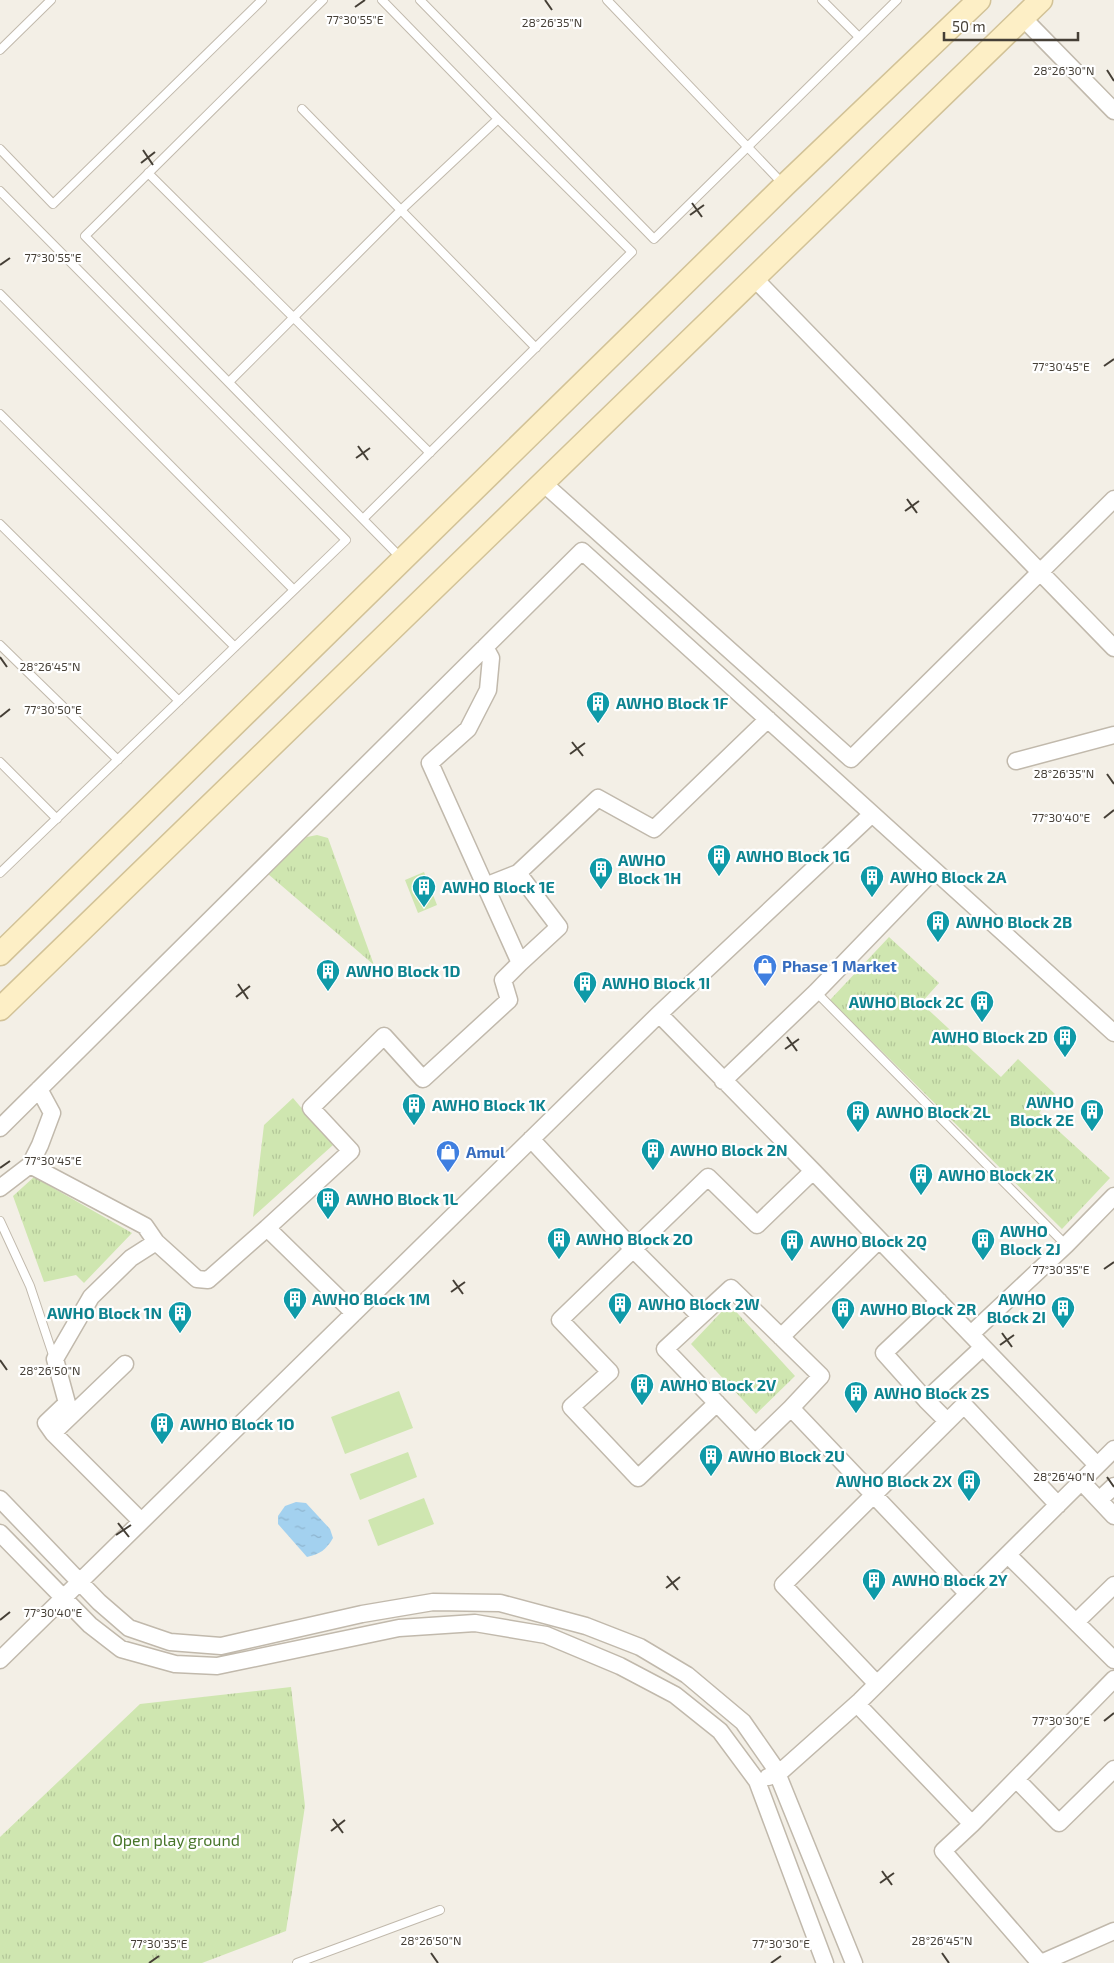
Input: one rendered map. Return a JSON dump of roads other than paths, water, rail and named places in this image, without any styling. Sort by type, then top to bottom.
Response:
[{"type":"street","points":[[0,954],[785,185],[979,0]]},
{"type":"street","points":[[0,1009],[1041,0]]},
{"type":"street","points":[[1023,18],[1114,111]]},
{"type":"street","points":[[753,278],[1114,648]]},
{"type":"street","points":[[542,482],[851,759],[1114,499]]},
{"type":"street","points":[[0,1128],[582,551],[1114,1033]]},
{"type":"street","points":[[485,647],[492,658],[488,690],[468,729],[430,763],[520,963]]},
{"type":"street","points":[[485,886],[518,872],[598,798],[654,829],[768,720]]},
{"type":"street","points":[[1016,761],[1114,735]]},
{"type":"street","points":[[0,1660],[659,1014],[872,814]]},
{"type":"street","points":[[723,1081],[816,992],[933,871]]},
{"type":"street","points":[[30,1165],[145,1226],[156,1242],[197,1279],[208,1280],[351,1151],[311,1108],[384,1036],[423,1079],[508,1000],[503,980],[559,926],[518,872]]},
{"type":"street","points":[[659,1014],[1097,1466]]},
{"type":"street","points":[[0,1188],[30,1165],[40,1145],[52,1113],[39,1089]]},
{"type":"street","points":[[531,1139],[633,1249],[700,1316]]},
{"type":"street","points":[[717,1403],[638,1478],[572,1407],[610,1372],[560,1320],[708,1177],[757,1225],[813,1171]]},
{"type":"street","points":[[970,1334],[1066,1245],[1114,1196]]},
{"type":"street","points":[[267,1228],[354,1314]]},
{"type":"street","points":[[781,1337],[879,1240]]},
{"type":"street","points":[[141,1521],[53,1433],[46,1423],[67,1403],[55,1359],[92,1298],[131,1258],[156,1242]]},
{"type":"street","points":[[731,1288],[821,1376],[755,1443],[665,1349],[700,1316],[731,1288]]},
{"type":"street","points":[[939,1301],[884,1353],[947,1421]]},
{"type":"street","points":[[926,1400],[983,1347]]},
{"type":"street","points":[[53,1433],[125,1364]]},
{"type":"street","points":[[877,1684],[783,1584],[873,1493],[964,1405],[1058,1505]]},
{"type":"street","points":[[791,1408],[968,1594]]},
{"type":"street","points":[[757,1781],[778,1774],[857,1704],[1114,1449]]},
{"type":"street","points":[[1081,1481],[1114,1516]]},
{"type":"street","points":[[1099,1500],[1114,1486]]},
{"type":"street","points":[[0,1498],[98,1602],[129,1628],[170,1642],[221,1646],[362,1614],[433,1602],[500,1603],[586,1626],[640,1647],[687,1675],[743,1722],[778,1774],[854,1963]]},
{"type":"street","points":[[0,1533],[90,1625],[121,1649],[176,1664],[217,1666],[399,1628],[475,1623],[546,1635],[620,1666],[675,1694],[720,1731],[757,1781],[826,1963]]},
{"type":"street","points":[[1008,1555],[1114,1660]]},
{"type":"street","points":[[1076,1622],[1114,1585]]},
{"type":"street","points":[[1114,1679],[972,1824],[943,1851],[1040,1963],[1114,1931]]},
{"type":"street","points":[[857,1704],[972,1824]]},
{"type":"street","points":[[1016,1779],[1059,1823],[1114,1769]]},
{"type":"lane","points":[[0,50],[51,0]]},
{"type":"lane","points":[[0,149],[53,204],[262,0]]},
{"type":"lane","points":[[323,0],[85,236],[364,518],[403,560]]},
{"type":"lane","points":[[364,518],[632,252],[382,0]]},
{"type":"lane","points":[[420,0],[654,239],[897,0]]},
{"type":"lane","points":[[606,0],[785,185]]},
{"type":"lane","points":[[822,0],[859,37]]},
{"type":"lane","points":[[302,109],[536,348]]},
{"type":"lane","points":[[229,382],[401,210],[498,119]]},
{"type":"lane","points":[[148,173],[430,453]]},
{"type":"lane","points":[[0,191],[346,540],[0,873]]},
{"type":"lane","points":[[0,294],[294,590]]},
{"type":"lane","points":[[0,414],[236,647]]},
{"type":"lane","points":[[0,524],[179,701]]},
{"type":"lane","points":[[0,645],[118,760]]},
{"type":"lane","points":[[0,762],[56,819]]},
{"type":"lane","points":[[816,992],[1066,1245]]},
{"type":"lane","points":[[0,1221],[30,1286],[55,1359]]},
{"type":"lane","points":[[297,1963],[440,1910]]},
{"type":"water","points":[[296,1502],[306,1503],[330,1529],[333,1538],[322,1551],[307,1557],[278,1524],[278,1516],[285,1506]]},
{"type":"place","name":"AWHO Block 1F","points":[[598,724]]},
{"type":"place","name":"AWHO Block 1G","points":[[719,877]]},
{"type":"place","name":"AWHO Block 1H","points":[[601,890]]},
{"type":"place","name":"AWHO Block 2A","points":[[872,898]]},
{"type":"place","name":"AWHO Block 1E","points":[[424,908]]},
{"type":"place","name":"AWHO Block 2B","points":[[938,943]]},
{"type":"place","name":"Phase 1 Market","points":[[765,987]]},
{"type":"place","name":"AWHO Block 1D","points":[[328,992]]},
{"type":"place","name":"AWHO Block 1I","points":[[585,1004]]},
{"type":"place","name":"AWHO Block 2C","points":[[982,1023]]},
{"type":"place","name":"AWHO Block 2D","points":[[1065,1058]]},
{"type":"place","name":"AWHO Block 1K","points":[[414,1126]]},
{"type":"place","name":"AWHO Block 2E","points":[[1092,1132]]},
{"type":"place","name":"AWHO Block 2L","points":[[858,1133]]},
{"type":"place","name":"AWHO Block 2N","points":[[653,1171]]},
{"type":"place","name":"Amul","points":[[448,1173]]},
{"type":"place","name":"AWHO Block 2K","points":[[921,1196]]},
{"type":"place","name":"AWHO Block 1L","points":[[328,1220]]},
{"type":"place","name":"AWHO Block 2O","points":[[559,1260]]},
{"type":"place","name":"AWHO Block 2J","points":[[983,1261]]},
{"type":"place","name":"AWHO Block 2Q","points":[[792,1262]]},
{"type":"place","name":"AWHO Block 1M","points":[[295,1320]]},
{"type":"place","name":"AWHO Block 2W","points":[[620,1325]]},
{"type":"place","name":"AWHO Block 2I","points":[[1063,1329]]},
{"type":"place","name":"AWHO Block 2R","points":[[843,1330]]},
{"type":"place","name":"AWHO Block 1N","points":[[180,1334]]},
{"type":"place","name":"AWHO Block 2V","points":[[642,1406]]},
{"type":"place","name":"AWHO Block 2S","points":[[856,1414]]},
{"type":"place","name":"AWHO Block 1O","points":[[162,1445]]},
{"type":"place","name":"AWHO Block 2U","points":[[711,1477]]},
{"type":"place","name":"AWHO Block 2X","points":[[969,1502]]},
{"type":"place","name":"AWHO Block 2Y","points":[[874,1601]]},
{"type":"park label","name":"Open play ground","points":[[176,1840]]}]
